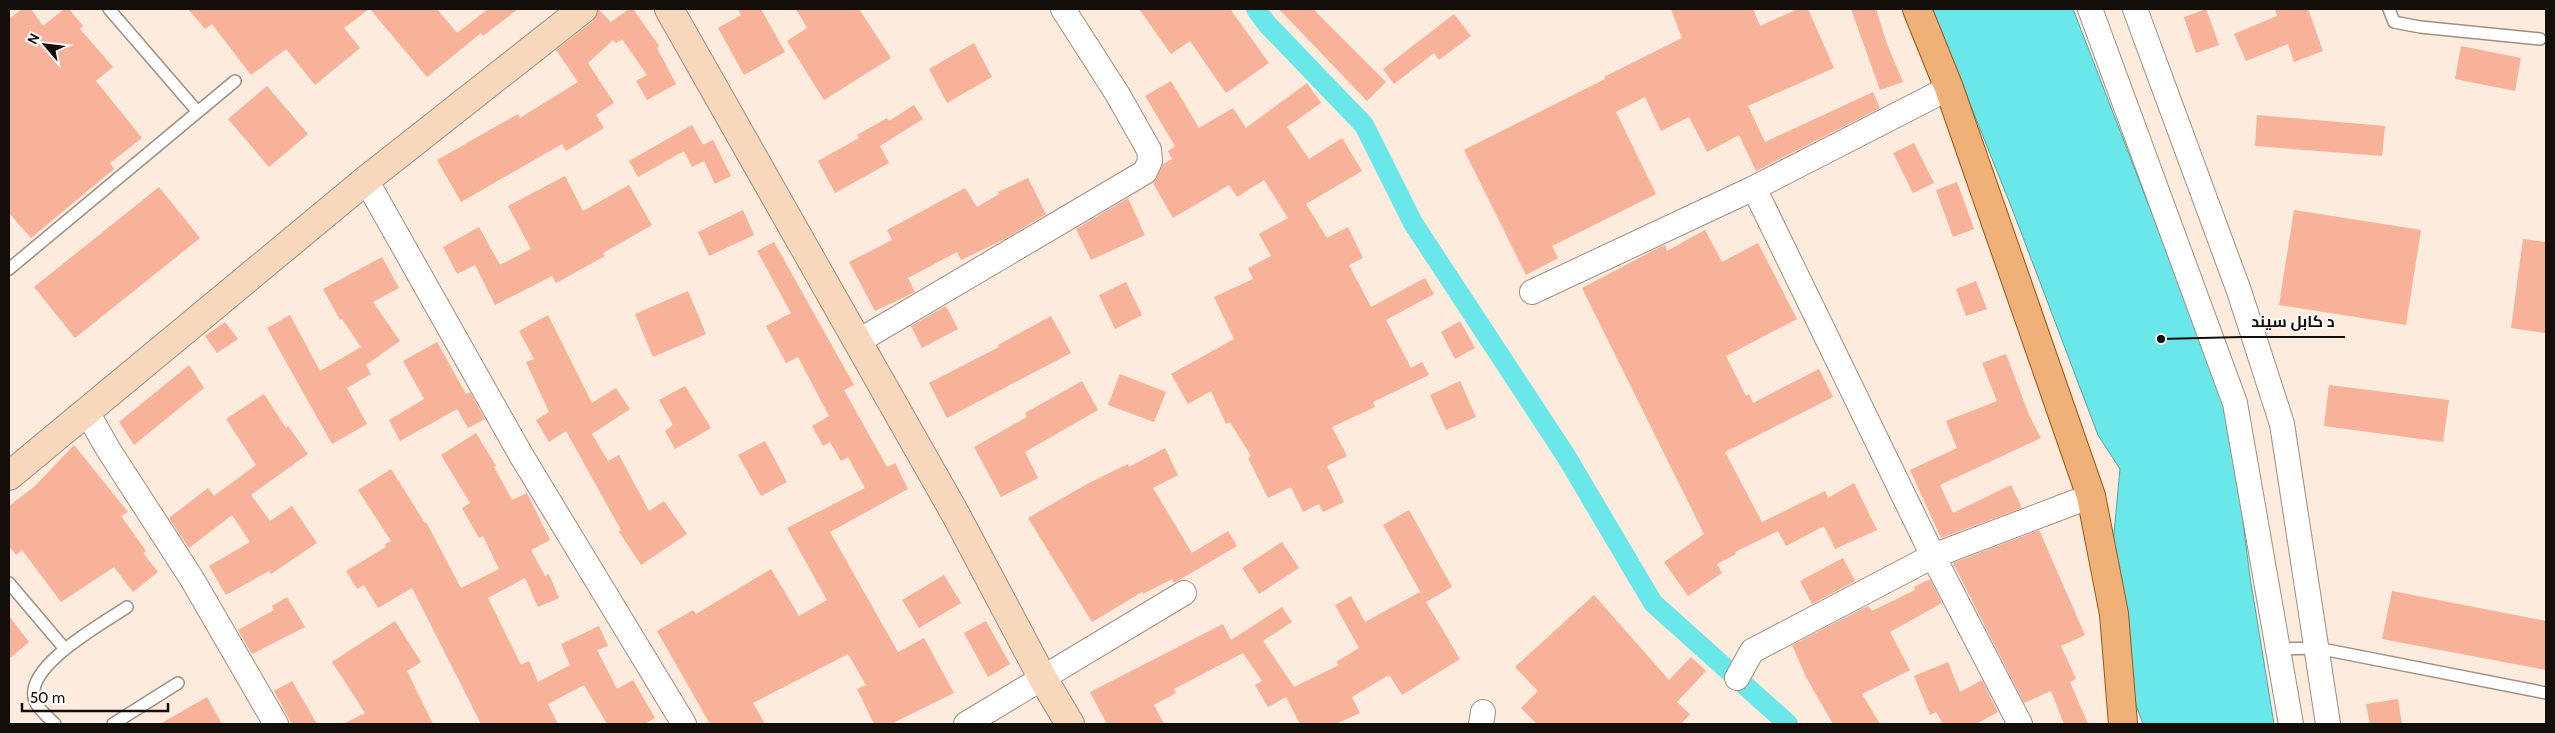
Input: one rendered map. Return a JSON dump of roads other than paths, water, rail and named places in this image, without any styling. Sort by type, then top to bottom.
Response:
[{"type":"main road","points":[[9,476],[366,180],[583,9]]},
{"type":"main road","points":[[669,9],[956,515],[1042,677],[1070,724]]},
{"type":"main road","points":[[1917,9],[1949,88],[2091,496],[2114,614],[2122,724]]},
{"type":"street","points":[[857,342],[1145,172],[1150,161],[1149,150],[1118,95],[1063,9]]},
{"type":"street","points":[[2090,9],[2235,403],[2291,724]]},
{"type":"street","points":[[2135,9],[2240,291],[2282,424],[2328,724]]},
{"type":"street","points":[[1532,292],[1754,188],[1949,88]]},
{"type":"street","points":[[366,180],[521,455],[684,724]]},
{"type":"street","points":[[1754,188],[1933,556],[2020,724]]},
{"type":"street","points":[[87,412],[108,450],[192,579],[276,724]]},
{"type":"street","points":[[1737,678],[1752,651],[1933,556],[2091,496]]},
{"type":"street","points":[[966,724],[1184,592]]},
{"type":"lane","points":[[109,9],[197,111]]},
{"type":"lane","points":[[2389,9],[2394,22],[2420,27],[2540,39]]},
{"type":"lane","points":[[9,269],[235,81]]},
{"type":"lane","points":[[9,583],[66,648]]},
{"type":"lane","points":[[55,724],[35,702],[34,686],[46,667],[66,648],[127,608]]},
{"type":"lane","points":[[2278,649],[2317,648],[2546,693]]},
{"type":"lane","points":[[113,724],[178,683]]},
{"type":"water","points":[[1932,9],[2073,9],[2225,403],[2235,459],[2250,577],[2274,724],[2143,724],[2133,697],[2113,544],[2120,469],[2098,435],[2013,211]]},
{"type":"waterway","points":[[1256,9],[1267,24],[1364,125],[1413,223],[1566,456],[1653,603],[1788,724]]},
{"type":"place","name":"د کابل سيند","points":[[2161,339]]}]
